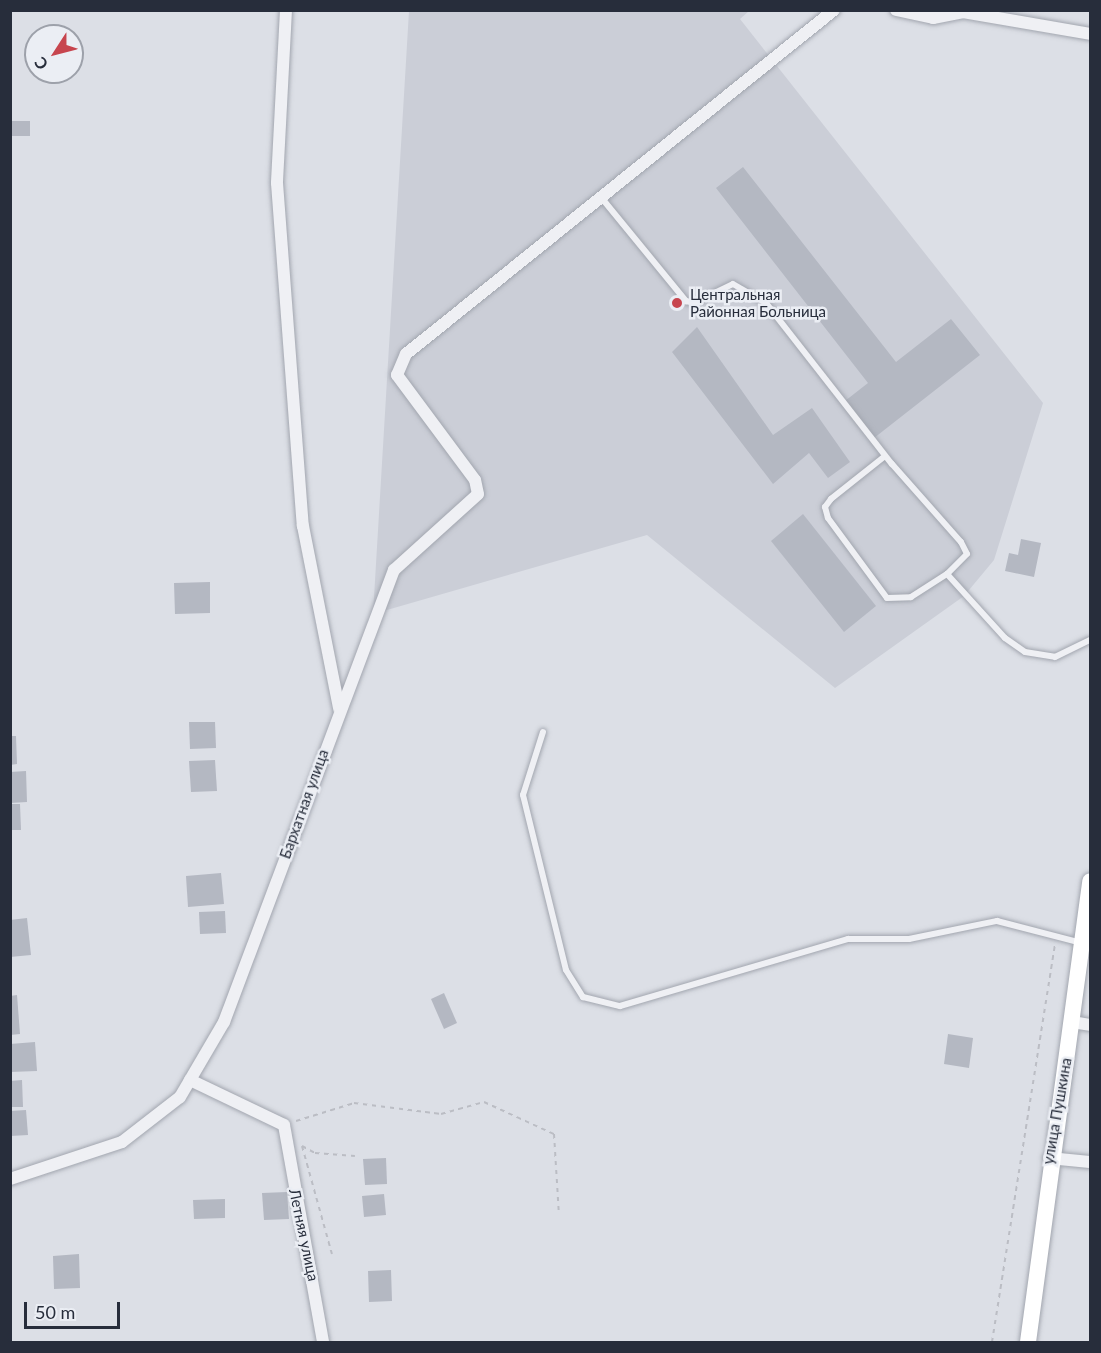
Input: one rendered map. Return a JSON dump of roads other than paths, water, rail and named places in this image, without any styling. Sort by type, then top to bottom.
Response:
[{"type":"street","points":[[286,10],[277,183],[303,526],[339,709]]},
{"type":"street","points":[[598,194],[834,10]]},
{"type":"street","points":[[896,10],[933,18],[963,11],[1090,34]]},
{"type":"street","name":"Бархатная улица","points":[[10,1179],[122,1142],[180,1097],[224,1022],[339,709],[394,570],[478,494],[475,480],[397,375],[413,347],[598,194]]},
{"type":"street","name":"улица Пушкина","points":[[1028,1342],[1053,1159],[1082,1023],[1090,881]]},
{"type":"street","name":"Летняя улица","points":[[190,1080],[284,1125],[297,1143],[294,1200],[323,1342]]},
{"type":"street","points":[[1039,1342],[1053,1159],[1090,1162]]},
{"type":"lane","points":[[598,194],[686,302],[694,303],[733,284],[766,303],[885,456],[961,542],[967,554],[947,573],[911,597],[887,598],[828,518],[825,507],[831,499],[885,456]]},
{"type":"lane","points":[[947,573],[1005,638],[1025,652],[1055,657],[1090,640]]},
{"type":"lane","points":[[543,732],[523,795],[566,970],[583,997],[621,1006],[860,936],[909,939],[997,921],[1086,943]]},
{"type":"place","name":"Центральная Районная Больница","points":[[677,303]]}]
